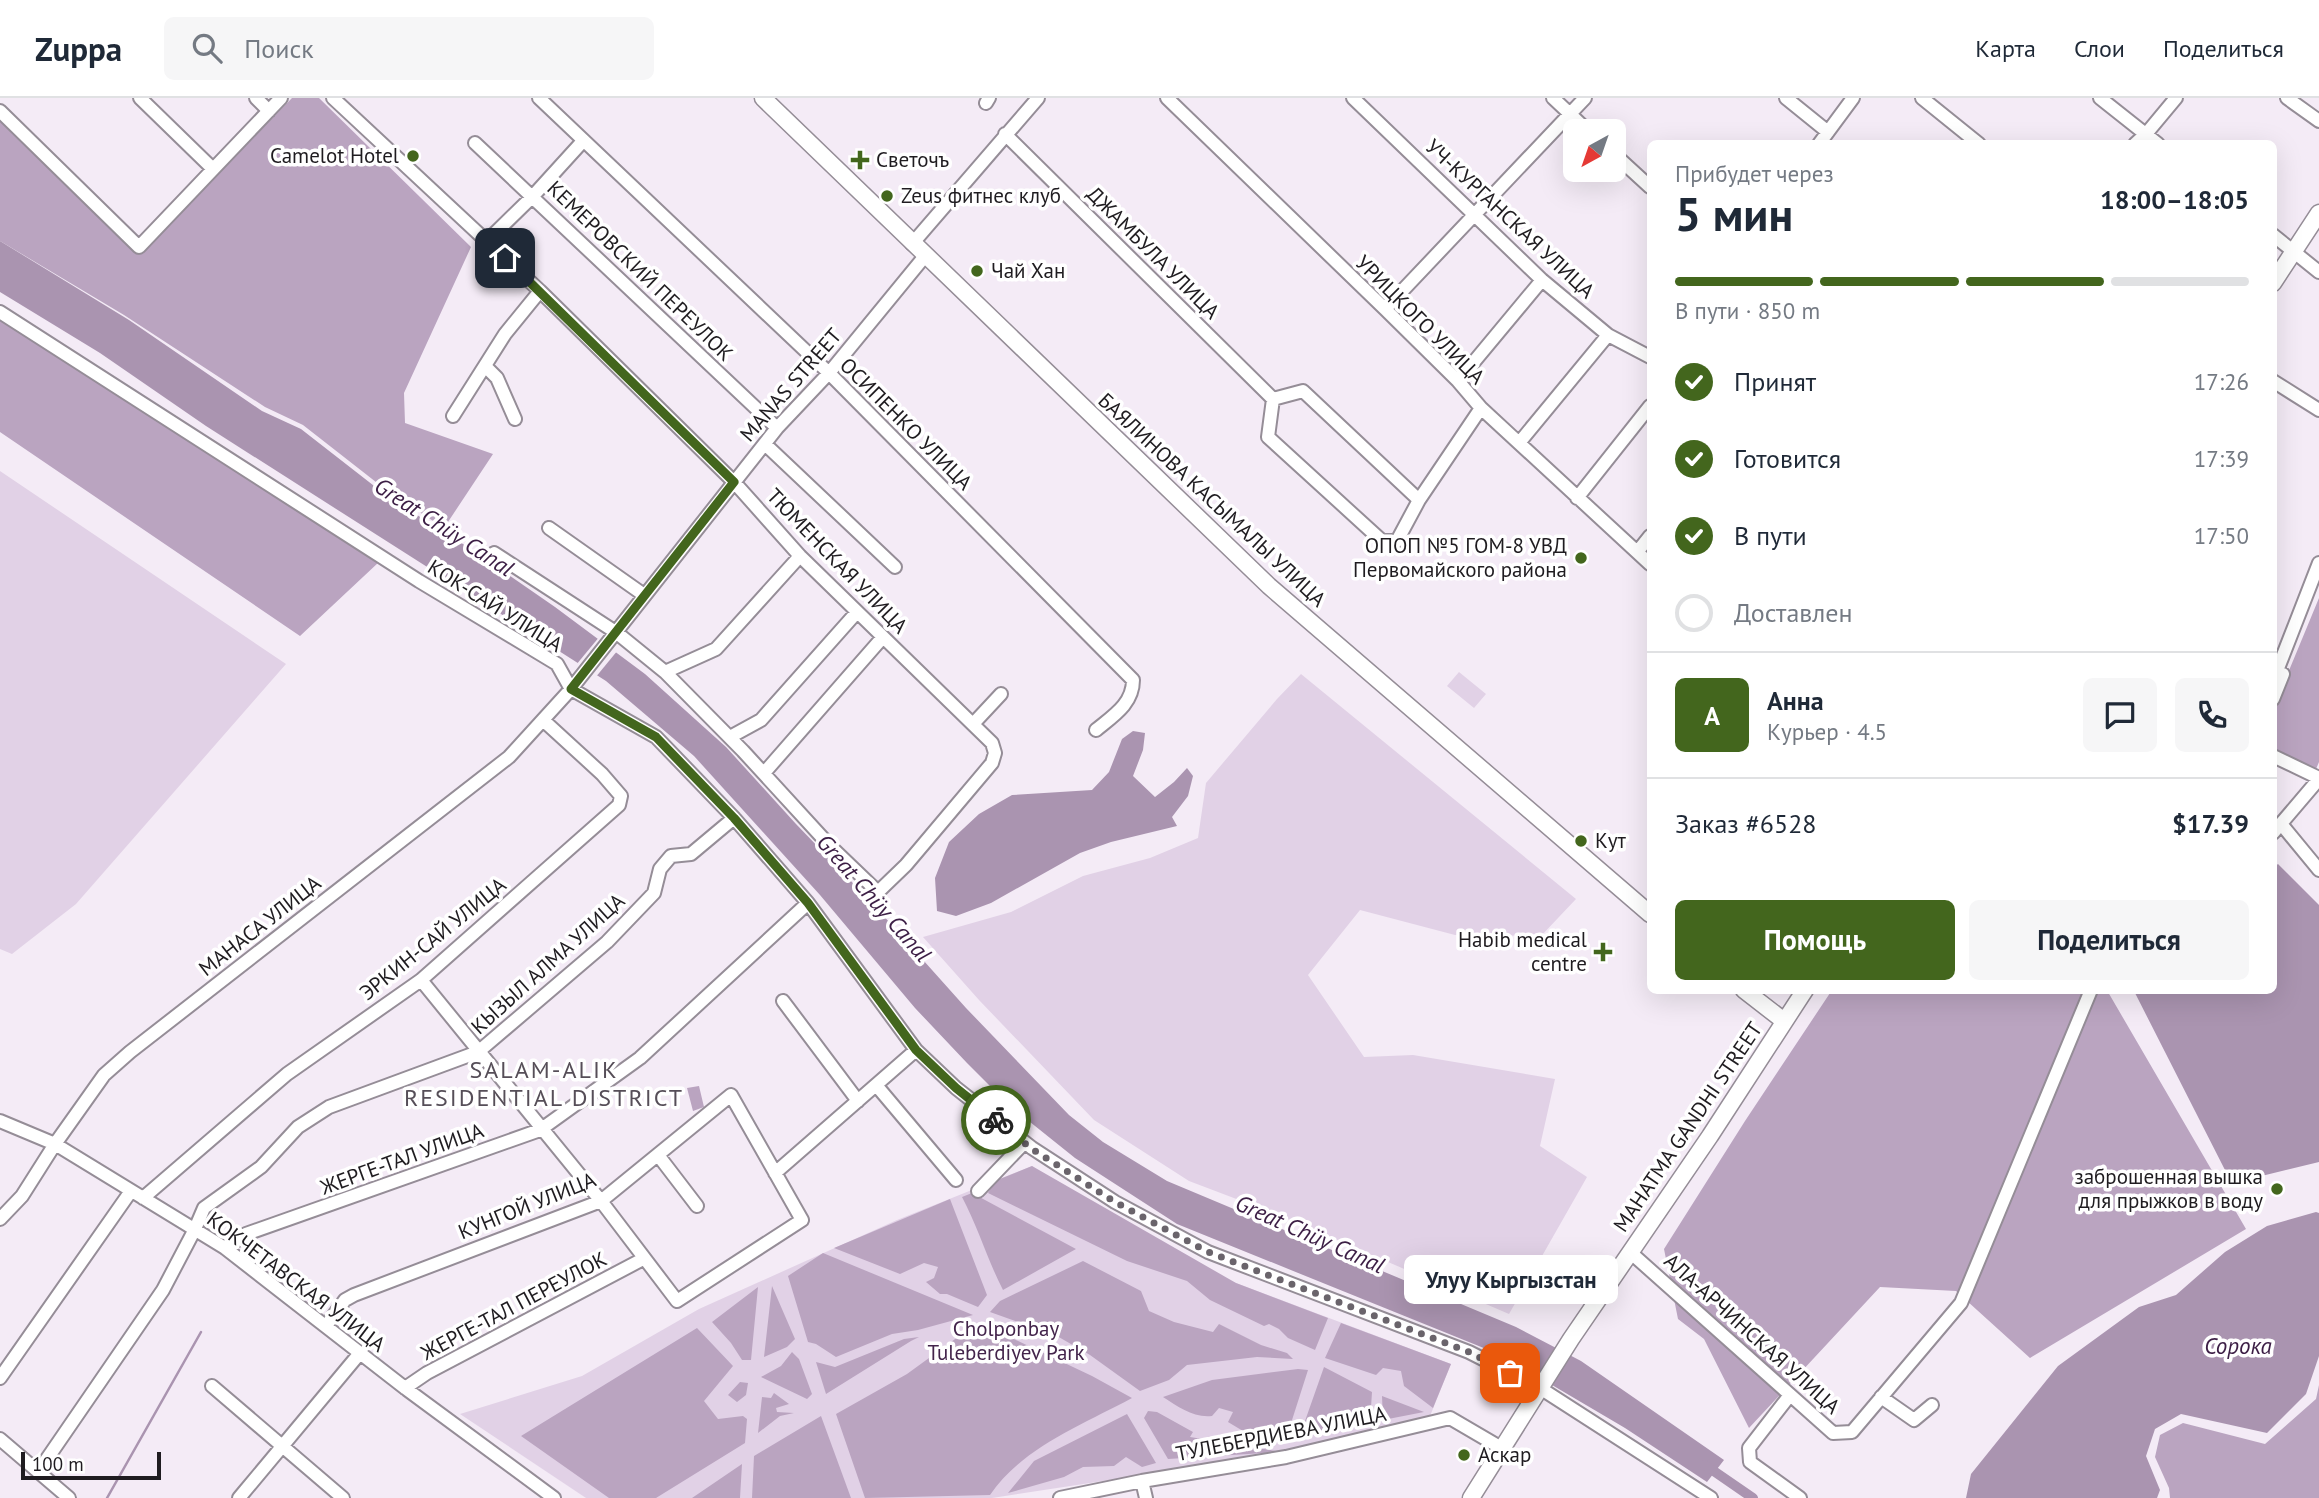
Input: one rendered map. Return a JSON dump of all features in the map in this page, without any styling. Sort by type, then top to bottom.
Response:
[{"type":"main road","name":"БАЯЛИНОВА КАСЫМАЛЫ УЛИЦА","points":[[763,98],[1269,586],[1647,911]]},
{"type":"main road","points":[[2277,277],[2319,213]]},
{"type":"main road","points":[[1749,994],[1784,1021]]},
{"type":"main road","name":"MAHATMA GANDHI STREET","points":[[1471,1498],[1572,1339],[1802,994]]},
{"type":"street","points":[[140,98],[213,169]]},
{"type":"street","points":[[256,98],[269,111]]},
{"type":"street","points":[[0,111],[139,247],[281,98]]},
{"type":"street","name":"ТЮМЕНСКАЯ УЛИЦА","points":[[333,98],[540,290],[734,482],[800,556],[992,743],[995,753],[992,763],[906,865],[878,892],[830,846],[764,773]]},
{"type":"street","name":"ОСИПЕНКО УЛИЦА","points":[[539,98],[829,373],[1133,680],[1129,701],[1096,730]]},
{"type":"street","points":[[912,244],[1038,98]]},
{"type":"street","name":"УРИЦКОГО УЛИЦА","points":[[1167,98],[1458,381],[1481,408],[1647,561]]},
{"type":"street","name":"УЧ-КУРГАНСКАЯ УЛИЦА","points":[[1353,98],[1542,280],[1608,335],[1647,355]]},
{"type":"street","points":[[1553,98],[1575,119]]},
{"type":"street","points":[[1385,309],[1585,98]]},
{"type":"street","points":[[1786,98],[1828,132]]},
{"type":"street","points":[[1822,140],[1853,98]]},
{"type":"street","points":[[1922,98],[1974,140]]},
{"type":"street","points":[[2100,98],[2153,140]]},
{"type":"street","points":[[2139,140],[2176,98]]},
{"type":"street","points":[[2287,98],[2319,121]]},
{"type":"street","name":"ДЖАМБУЛА УЛИЦА","points":[[1005,134],[1273,399]]},
{"type":"street","points":[[487,241],[583,141]]},
{"type":"street","name":"КЕМЕРОВСКИЙ ПЕРЕУЛОК","points":[[475,142],[777,428]]},
{"type":"street","points":[[1626,165],[1647,184]]},
{"type":"street","points":[[2277,238],[2319,272]]},
{"type":"street","name":"MANAS STREET","points":[[581,677],[777,428],[829,373],[925,256]]},
{"type":"street","points":[[1458,381],[1542,280]]},
{"type":"street","points":[[453,416],[505,334],[540,290]]},
{"type":"street","name":"КОК-САЙ УЛИЦА","points":[[0,312],[419,581],[557,664],[571,689],[656,737],[734,818],[808,903],[916,1050],[956,1088],[1024,1143],[1115,1202],[1208,1252],[1469,1352],[1541,1388],[1711,1498]]},
{"type":"street","points":[[1520,443],[1608,335]]},
{"type":"street","points":[[485,366],[497,378],[515,419]]},
{"type":"street","points":[[2277,384],[2319,410]]},
{"type":"street","points":[[1419,500],[1303,391],[1273,399],[1268,437],[1382,541],[1397,541],[1419,500],[1481,408]]},
{"type":"street","points":[[1577,498],[1647,409]]},
{"type":"street","points":[[765,443],[895,567]]},
{"type":"street","points":[[549,528],[644,595]]},
{"type":"street","points":[[1638,551],[1647,540]]},
{"type":"street","points":[[494,553],[665,672],[764,773],[883,637]]},
{"type":"street","points":[[665,672],[716,649],[800,556]]},
{"type":"street","points":[[2277,671],[2319,563]]},
{"type":"street","points":[[2277,689],[2319,581]]},
{"type":"street","points":[[730,737],[761,720],[857,612]]},
{"type":"street","name":"МАНАСА УЛИЦА","points":[[0,1219],[22,1196],[104,1075],[509,757],[581,677]]},
{"type":"street","points":[[973,724],[1001,694]]},
{"type":"street","name":"ЭРКИН-САЙ УЛИЦА","points":[[143,1198],[287,1074],[421,980],[619,805],[621,796],[602,774],[543,720]]},
{"type":"street","points":[[2277,758],[2319,779],[2278,829],[2319,870]]},
{"type":"street","name":"КЫЗЫЛ АЛМА УЛИЦА","points":[[38,1472],[163,1290],[204,1208],[261,1167],[298,1127],[329,1107],[478,1052],[607,942],[654,894],[660,869],[671,856],[691,854],[734,818]]},
{"type":"street","name":"ЖЕРГЕ-ТАЛ УЛИЦА","points":[[225,1248],[246,1234],[540,1130],[640,1058],[808,903]]},
{"type":"street","points":[[421,980],[540,1130],[601,1201],[643,1259]]},
{"type":"street","name":"АЛА-АРЧИНСКАЯ УЛИЦА","points":[[1630,1252],[1833,1433],[1852,1432],[1961,1303],[2089,994]]},
{"type":"street","points":[[783,1001],[858,1101]]},
{"type":"street","points":[[775,1172],[916,1050]]},
{"type":"street","points":[[876,1085],[956,1180]]},
{"type":"street","name":"КУНГОЙ УЛИЦА","points":[[326,1326],[345,1300],[354,1295],[601,1201],[731,1095],[802,1220],[677,1301],[643,1259]]},
{"type":"street","name":"КОКЧЕТАВСКАЯ УЛИЦА","points":[[0,1121],[55,1144],[225,1248],[405,1388],[554,1498]]},
{"type":"street","points":[[978,1191],[1024,1143]]},
{"type":"street","points":[[658,1155],[697,1206]]},
{"type":"street","points":[[0,1378],[131,1191]]},
{"type":"street","name":"ЖЕРГЕ-ТАЛ ПЕРЕУЛОК","points":[[405,1388],[427,1373],[643,1259]]},
{"type":"street","points":[[239,1498],[360,1353]]},
{"type":"street","points":[[212,1386],[343,1498]]},
{"type":"street","points":[[1790,1395],[1749,1448],[1751,1462],[1800,1498]]},
{"type":"street","points":[[1881,1397],[1914,1420],[1932,1405]]},
{"type":"street","name":"ТУЛЕБЕРДИЕВА УЛИЦА","points":[[1060,1498],[1286,1457],[1450,1418],[1503,1449]]},
{"type":"street","points":[[0,1439],[69,1498]]},
{"type":"street","points":[[1142,1481],[1146,1498]]},
{"type":"green space","points":[[292,98],[319,98],[471,247],[404,393],[405,423],[493,454],[444,528],[390,493],[303,425],[265,407],[124,315],[0,241],[0,120],[139,255]]},
{"type":"green space","points":[[0,319],[379,562],[300,636],[0,432]]},
{"type":"green space","points":[[0,471],[286,664],[76,904],[12,954],[0,949]]},
{"type":"green space","points":[[2319,598],[2319,762],[2316,769],[2277,751],[2277,699]]},
{"type":"green space","points":[[1459,672],[1486,694],[1474,708],[1447,686]]},
{"type":"green space","points":[[1301,674],[1576,899],[1541,936],[1455,935],[1360,910],[1308,975],[1364,1057],[1413,1055],[1555,1079],[1540,1146],[1587,1177],[1509,1314],[1281,1216],[1189,1181],[1094,1120],[923,937],[1011,912],[1083,876],[1150,858],[1198,838],[1206,783]]},
{"type":"green space","points":[[1829,994],[2109,994],[2246,1229],[2030,1358],[1956,1291],[1880,1287],[1749,1428],[1704,1339],[1678,1319],[1664,1249]]},
{"type":"green space","points":[[699,1086],[704,1107],[693,1111],[687,1088]]},
{"type":"green space","name":"Cholponbay Tuleberdiyev Park","points":[[1032,1166],[1111,1226],[1236,1283],[1451,1364],[1428,1421],[1300,1451],[992,1498],[586,1498],[460,1414],[582,1376],[699,1309],[897,1220]]},
{"type":"green space","points":[[1032,1166],[1236,1283],[1328,1318],[1315,1350],[1288,1338],[1269,1324],[1264,1326],[1210,1300],[1187,1281],[1127,1261],[988,1193],[995,1181]]},
{"type":"green space","points":[[972,1193],[1076,1249],[1003,1290],[962,1197]]},
{"type":"green space","points":[[950,1199],[987,1295],[978,1307],[947,1294],[940,1294],[926,1282],[934,1278],[938,1267],[924,1263],[900,1274],[834,1248]]},
{"type":"green space","points":[[823,1253],[973,1315],[892,1334],[836,1357],[808,1342],[788,1276]]},
{"type":"green space","points":[[1083,1261],[1141,1291],[1149,1311],[1174,1322],[1213,1332],[1219,1324],[1261,1345],[1287,1353],[1293,1359],[1257,1357],[1187,1365],[1169,1380],[1140,1391],[1090,1355],[1057,1336],[990,1312],[1000,1301]]},
{"type":"green space","points":[[772,1286],[795,1339],[787,1347],[764,1357]]},
{"type":"green space","points":[[758,1287],[751,1360],[742,1360],[712,1322]]},
{"type":"green space","points":[[980,1323],[1132,1398],[1036,1450],[1019,1463],[990,1495],[865,1498],[836,1414],[907,1374]]},
{"type":"green space","points":[[1341,1323],[1451,1364],[1433,1408],[1404,1386],[1401,1371],[1383,1368],[1376,1375],[1325,1358]]},
{"type":"green space","points":[[697,1328],[733,1366],[704,1401],[718,1419],[743,1416],[747,1419],[745,1443],[656,1498],[609,1498],[521,1436]]},
{"type":"green space","points":[[919,1337],[826,1394],[816,1362],[835,1367],[904,1339]]},
{"type":"green space","points":[[792,1352],[799,1359],[812,1394],[807,1399],[761,1377],[781,1366]]},
{"type":"green space","points":[[1324,1367],[1372,1392],[1370,1423],[1325,1429],[1299,1438]]},
{"type":"green space","points":[[1308,1370],[1285,1442],[1243,1431],[1228,1422],[1233,1412],[1219,1408],[1212,1416],[1199,1415],[1186,1411],[1163,1397],[1212,1380]]},
{"type":"green space","points":[[740,1382],[748,1383],[746,1395],[737,1402],[728,1395]]},
{"type":"green space","points":[[2319,1385],[2319,1498],[2170,1498],[2169,1488],[2155,1457],[2160,1435],[2183,1423],[2265,1444],[2316,1399]]},
{"type":"green space","points":[[774,1393],[789,1404],[776,1408],[777,1412],[794,1413],[780,1416],[758,1433],[762,1397],[771,1398]]},
{"type":"green space","points":[[1382,1396],[1424,1412],[1383,1420]]},
{"type":"green space","points":[[1148,1411],[1157,1412],[1193,1432],[1190,1437],[1282,1452],[1168,1459],[1144,1418]]},
{"type":"green space","points":[[1127,1414],[1156,1463],[1142,1467],[1126,1457],[1114,1466],[1083,1467],[1064,1477],[1008,1493],[1034,1461]]},
{"type":"green space","points":[[821,1416],[851,1498],[752,1498],[754,1456]]},
{"type":"green space","points":[[742,1464],[740,1498],[692,1498]]},
{"type":"water","points":[[0,241],[129,320],[262,411],[301,429],[387,496],[474,551],[645,674],[726,747],[966,1008],[1069,1115],[1103,1142],[1167,1181],[1516,1327],[1581,1361],[1724,1460],[1707,1482],[1625,1428],[1501,1355],[1177,1224],[1075,1158],[1010,1106],[967,1063],[915,1008],[820,895],[694,756],[606,681],[206,426],[100,353],[0,292]]},
{"type":"water","points":[[1133,731],[1145,733],[1143,750],[1133,776],[1155,797],[1187,768],[1193,776],[1188,796],[1172,817],[1177,826],[1111,842],[1080,853],[991,903],[956,916],[937,911],[935,878],[949,842],[979,814],[1012,795],[1092,790],[1109,772],[1122,739]]},
{"type":"water","points":[[2277,865],[2319,905],[2319,1162],[2237,1182],[2225,1170],[2136,994],[2277,994]]},
{"type":"water","name":"Сорока","points":[[2319,1213],[2319,1356],[2306,1394],[2267,1433],[2181,1414],[2155,1429],[2146,1456],[2160,1490],[2157,1498],[1966,1498],[1971,1474],[2058,1366],[2139,1307],[2176,1295],[2225,1252],[2267,1226]]},
{"type":"pier","points":[[600,636],[618,650],[595,678],[576,665]]},
{"type":"waterway","points":[[107,1498],[201,1332]]},
{"type":"waterway","name":"Great Chüy Canal","points":[[1705,1465],[1753,1498]]},
{"type":"way so far","points":[[996,1120],[1032,1149],[1115,1202],[1208,1252],[1469,1352],[1510,1373]]},
{"type":"place","name":"Camelot Hotel","points":[[413,156]]},
{"type":"place","name":"Светочъ","points":[[860,160]]},
{"type":"place","name":"Zeus фитнес клуб","points":[[887,196]]},
{"type":"place","name":"Чай Хан","points":[[977,271]]},
{"type":"place","name":"ОПОП №5 ГОМ-8 УВД Первомайского района","points":[[1581,558]]},
{"type":"place","name":"Кут","points":[[1581,841]]},
{"type":"place","name":"Habib medical centre","points":[[1603,952]]},
{"type":"place","name":"заброшенная вышка для прыжков в воду","points":[[2277,1189]]},
{"type":"place","name":"Улуу Кыргызстан","points":[[1510,1373]]},
{"type":"place","name":"Аскар","points":[[1464,1455]]},
{"type":"district","name":"SALAM-ALIK RESIDENTIAL DISTRICT","points":[[544,1084]]},
{"type":"route","points":[[505,258],[734,482],[571,689],[656,737],[734,818],[808,903],[916,1050],[956,1088],[996,1120]]}]
